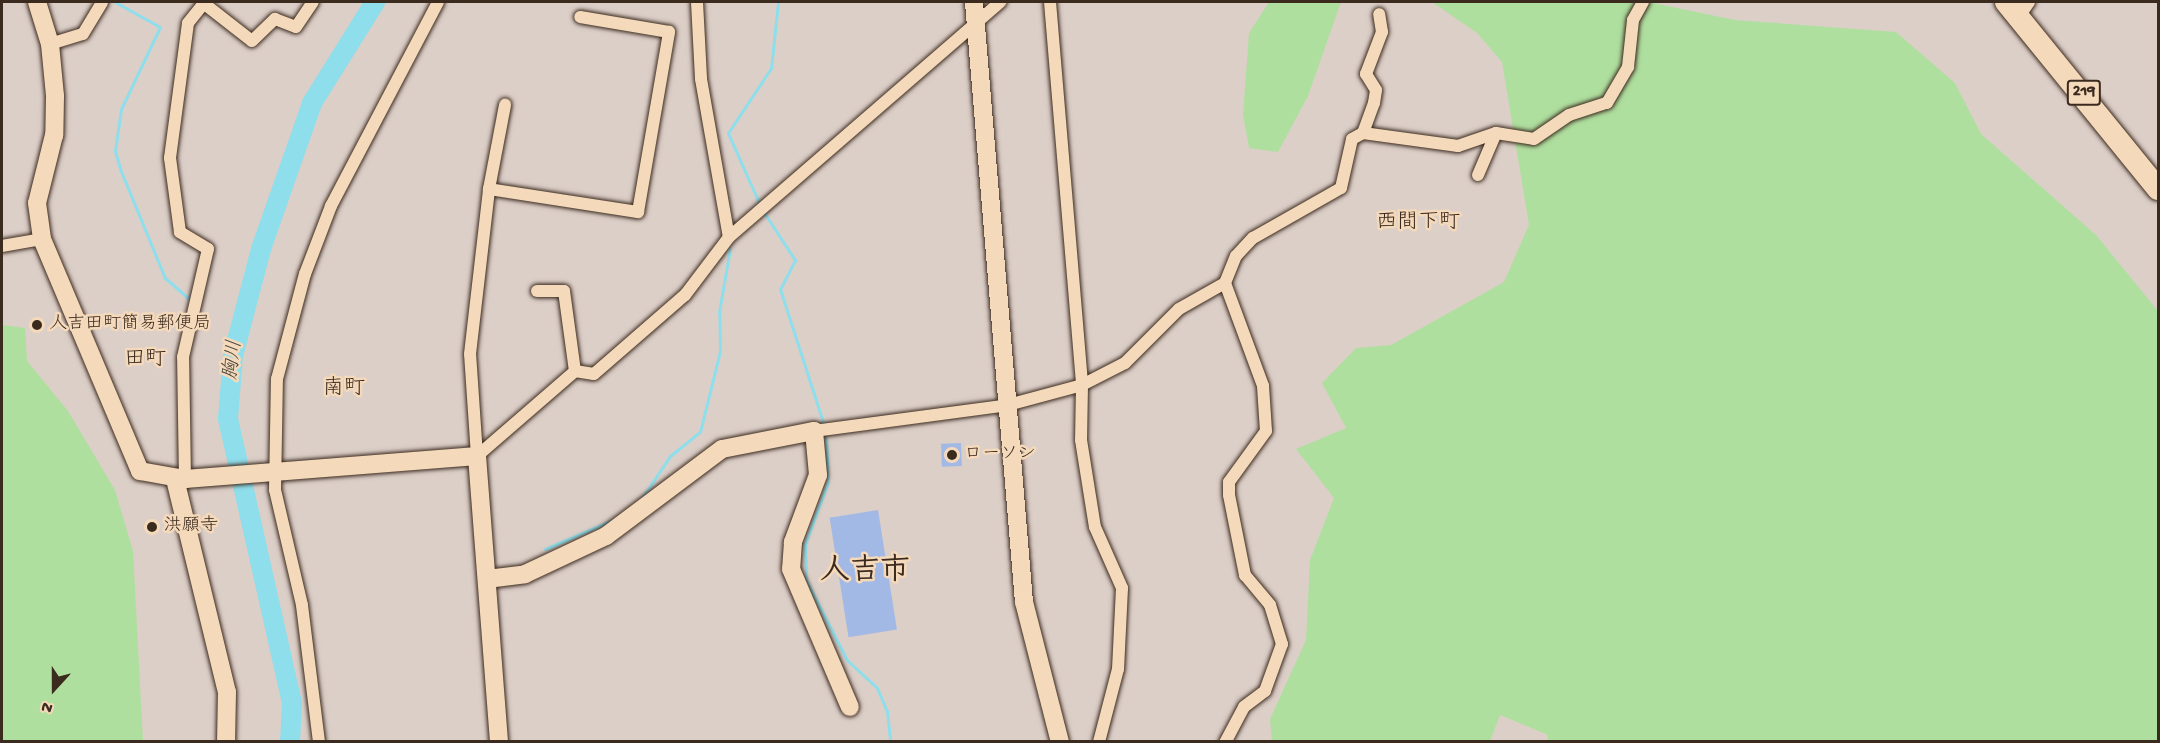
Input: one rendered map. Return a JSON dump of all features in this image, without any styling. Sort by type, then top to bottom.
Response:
[{"type":"highway","name":"219","points":[[2018,6],[2158,189]]},
{"type":"street","points":[[37,2],[50,45],[54,135],[37,203],[42,239],[131,456],[141,471],[180,479],[269,468],[477,456],[575,371],[594,374],[610,361],[685,295],[729,237],[1000,2]]},
{"type":"street","points":[[50,45],[83,34],[102,2]]},
{"type":"street","points":[[226,741],[227,692],[180,479],[183,357],[208,249],[180,232],[170,158],[188,23],[203,2],[252,41],[274,19],[296,27],[313,2]]},
{"type":"street","points":[[319,741],[302,605],[283,538],[269,468],[277,379],[305,274],[344,177],[438,2]]},
{"type":"street","points":[[697,2],[701,79],[729,237]]},
{"type":"street","points":[[974,2],[978,21],[1024,602],[1060,741]]},
{"type":"street","points":[[1050,2],[1082,386],[1081,440],[1091,508],[1122,588],[1118,669],[1100,741]]},
{"type":"street","points":[[487,579],[525,574],[606,536],[722,449],[814,431],[1008,405],[1082,386],[1125,363],[1179,309],[1225,283],[1236,256],[1253,238],[1341,188],[1352,139],[1364,133],[1458,146],[1496,133],[1534,139],[1569,115],[1607,103],[1628,67],[1633,20],[1642,2]]},
{"type":"street","points":[[1364,133],[1376,90],[1366,74],[1382,32],[1379,14]]},
{"type":"street","points":[[489,189],[638,212],[669,32],[580,17]]},
{"type":"street","points":[[499,741],[470,354],[489,189],[504,105]]},
{"type":"street","points":[[1478,175],[1496,133]]},
{"type":"street","points":[[2,246],[42,239]]},
{"type":"street","points":[[1225,283],[1263,386],[1266,431],[1228,482],[1229,495],[1245,575],[1270,605],[1282,644],[1265,691],[1244,707],[1225,741]]},
{"type":"street","points":[[537,291],[564,291],[575,371]]},
{"type":"street","points":[[814,431],[818,475],[793,542],[791,568],[850,707]]},
{"type":"green space","points":[[1269,2],[1341,2],[1308,96],[1278,152],[1249,148],[1243,115],[1249,33]]},
{"type":"green space","points":[[1432,2],[1648,2],[1735,20],[1896,32],[1955,83],[1981,134],[2096,235],[2158,311],[2158,741],[1547,742],[1548,735],[1500,715],[1490,741],[1272,742],[1270,719],[1306,640],[1310,560],[1334,498],[1296,449],[1346,428],[1322,383],[1356,348],[1391,345],[1504,282],[1529,225],[1502,62],[1477,33]]},
{"type":"green space","points":[[2,325],[25,328],[27,361],[68,411],[115,490],[133,551],[143,741],[2,741]]},
{"type":"building","name":"ローソン","points":[[961,443],[962,466],[942,467],[941,444]]},
{"type":"building","points":[[878,510],[897,630],[849,637],[830,518]]},
{"type":"waterway","points":[[115,2],[160,27],[121,109],[115,151],[120,169],[165,278],[191,301]]},
{"type":"waterway","name":"胸川","points":[[290,742],[292,703],[228,419],[233,356],[261,249],[312,103],[375,2]]},
{"type":"waterway","points":[[760,205],[728,133],[771,68],[778,2]]},
{"type":"waterway","points":[[763,211],[795,260],[780,289],[824,425]]},
{"type":"waterway","points":[[640,501],[670,456],[700,432],[720,351],[719,312],[730,248]]},
{"type":"waterway","points":[[826,437],[828,482],[805,544],[806,580],[847,660],[877,688],[887,711],[890,742]]},
{"type":"waterway","points":[[545,549],[612,520]]},
{"type":"place","name":"人吉田町簡易郵便局","points":[[37,325]]},
{"type":"place","name":"ローソン","points":[[952,455]]},
{"type":"place","name":"洪願寺","points":[[152,527]]},
{"type":"district","name":"西間下町","points":[[1418,224]]},
{"type":"district","name":"田町","points":[[145,361]]},
{"type":"district","name":"南町","points":[[344,390]]},
{"type":"district","name":"人吉市","points":[[865,573]]}]
